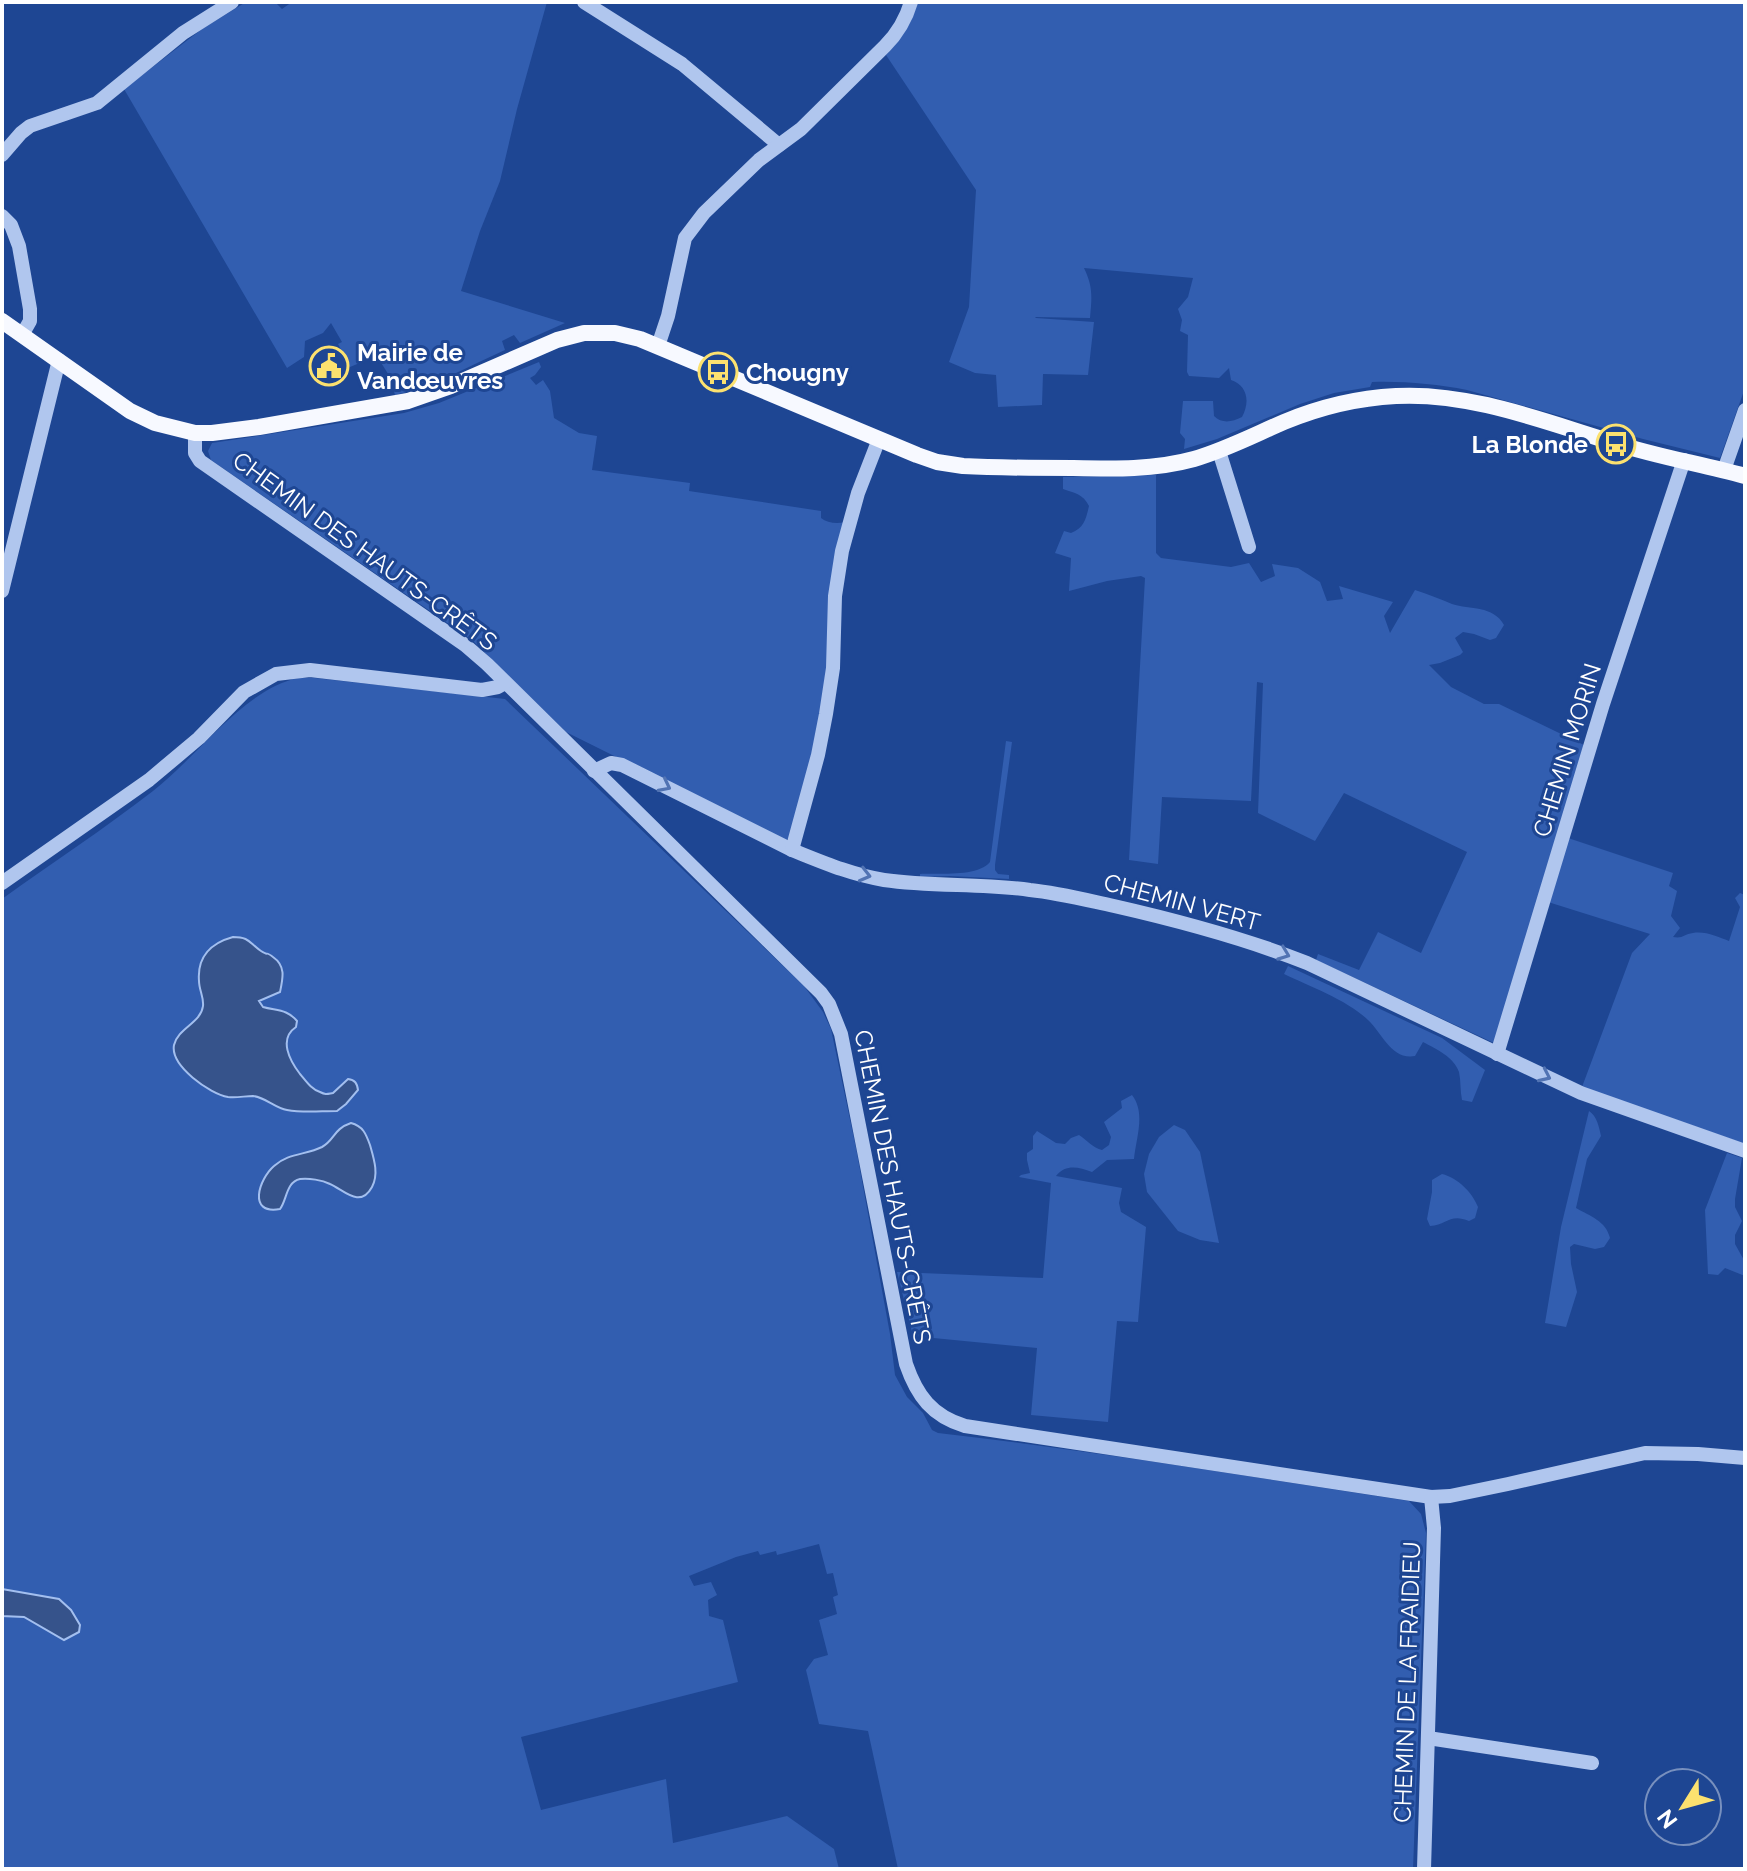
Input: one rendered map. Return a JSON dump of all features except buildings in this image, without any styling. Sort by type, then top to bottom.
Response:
[{"type":"main road","points":[[2,321],[142,417],[170,428],[195,433],[275,424],[408,401],[557,340],[584,333],[615,333],[658,346],[937,462],[978,467],[1147,468],[1176,464],[1219,451],[1298,416],[1334,405],[1380,397],[1416,396],[1469,402],[1648,453],[1745,476]]},
{"type":"street","points":[[2,155],[30,126],[97,103],[183,33],[232,2]]},
{"type":"street","points":[[584,2],[682,64],[779,145]]},
{"type":"street","points":[[658,346],[668,316],[685,238],[704,213],[759,160],[801,129],[895,36],[911,2]]},
{"type":"street","points":[[2,216],[11,225],[19,246],[30,309],[30,321],[22,335]]},
{"type":"street","points":[[2,591],[59,360]]},
{"type":"street","points":[[1724,470],[1745,410]]},
{"type":"street","name":"CHEMIN DES HAUTS-CRÊTS","points":[[195,433],[195,453],[200,461],[465,645],[804,975],[829,1004],[841,1034],[906,1364],[917,1389],[938,1414],[965,1426],[1431,1497],[1450,1496],[1645,1453],[1745,1458]]},
{"type":"street","points":[[792,850],[826,714],[833,668],[835,596],[842,551],[858,493],[879,439]]},
{"type":"street","points":[[1219,451],[1249,547]]},
{"type":"street","name":"CHEMIN MORIN","points":[[1497,1054],[1603,704],[1684,460]]},
{"type":"street","points":[[2,883],[149,780],[188,748],[244,692],[276,674],[310,670],[482,690],[505,683]]},
{"type":"street","name":"CHEMIN VERT","points":[[594,771],[611,763],[622,765],[792,850],[849,871],[877,878],[1041,891],[1196,925],[1271,948],[1581,1093],[1745,1151]]},
{"type":"street","name":"CHEMIN DE LA FRAIDIEU","points":[[1424,1869],[1434,1528],[1431,1497]]},
{"type":"street","points":[[1428,1738],[1592,1763]]},
{"type":"shaded area","points":[[246,2],[275,2],[282,9],[292,2],[547,2],[500,181],[461,291],[565,323],[520,343],[514,335],[502,341],[505,350],[437,381],[395,395],[390,377],[374,357],[350,367],[338,344],[342,342],[331,323],[323,333],[305,341],[304,357],[287,368],[124,89],[202,29]]},
{"type":"shaded area","points":[[918,2],[1745,2],[1745,388],[1720,458],[1467,390],[1396,382],[1372,382],[1370,387],[1334,393],[1184,449],[1185,439],[1180,433],[1183,401],[1213,401],[1214,416],[1227,421],[1242,417],[1247,400],[1241,386],[1231,380],[1229,368],[1219,378],[1189,376],[1187,372],[1188,335],[1180,331],[1182,320],[1178,309],[1188,297],[1193,278],[1084,268],[1091,292],[1090,318],[1035,317],[1094,322],[1088,375],[1043,374],[1042,405],[998,407],[996,375],[975,373],[949,362],[969,307],[976,190],[886,55],[905,30]]},
{"type":"shaded area","points":[[539,362],[541,367],[530,378],[536,385],[543,380],[550,391],[554,418],[579,433],[597,436],[592,470],[690,483],[689,491],[821,511],[821,518],[826,521],[845,522],[817,740],[790,837],[785,841],[566,732],[472,640],[211,460],[208,451],[212,443],[404,413],[439,403]]},
{"type":"shaded area","points":[[1156,475],[1156,553],[1161,558],[1231,567],[1249,563],[1261,582],[1275,576],[1272,564],[1298,568],[1320,582],[1327,601],[1343,599],[1339,586],[1393,602],[1384,616],[1390,633],[1415,590],[1452,604],[1494,614],[1504,625],[1496,638],[1490,640],[1463,632],[1455,638],[1463,652],[1460,655],[1429,665],[1451,687],[1484,704],[1499,704],[1586,746],[1494,1043],[1316,960],[1318,954],[1359,970],[1378,932],[1421,953],[1467,852],[1344,793],[1315,841],[1258,813],[1263,683],[1257,682],[1251,801],[1162,797],[1158,864],[1129,860],[1145,578],[1107,581],[1069,591],[1071,558],[1055,553],[1064,531],[1071,533],[1082,526],[1089,506],[1081,496],[1063,489],[1063,477]]},
{"type":"shaded area","points":[[298,678],[505,699],[804,986],[831,1029],[856,1148],[895,1375],[932,1430],[1409,1501],[1421,1514],[1426,1533],[1413,1869],[898,1869],[868,1731],[819,1724],[806,1670],[814,1659],[828,1655],[819,1620],[837,1614],[833,1597],[838,1595],[833,1573],[827,1574],[819,1544],[777,1555],[776,1551],[760,1555],[758,1551],[689,1576],[694,1586],[711,1582],[717,1595],[708,1600],[709,1616],[723,1620],[738,1682],[521,1737],[541,1810],[666,1779],[673,1843],[787,1816],[834,1849],[839,1869],[2,1869],[2,899],[153,791],[240,710],[278,685]]},
{"type":"shaded area","points":[[1006,741],[1012,742],[995,870],[998,874],[1009,875],[1009,879],[920,877],[920,874],[968,872],[990,862]]},
{"type":"shaded area","points":[[1568,838],[1673,873],[1669,886],[1677,891],[1671,916],[1680,928],[1673,937],[1703,933],[1729,941],[1740,907],[1735,898],[1740,893],[1745,895],[1745,1144],[1582,1087],[1632,953],[1650,934],[1548,902]]},
{"type":"shaded area","points":[[233,937],[246,939],[270,955],[282,968],[280,992],[259,1001],[263,1007],[286,1012],[297,1021],[287,1044],[300,1074],[311,1087],[326,1094],[333,1093],[348,1079],[356,1084],[358,1090],[337,1111],[293,1111],[253,1096],[220,1095],[193,1078],[178,1062],[174,1053],[176,1039],[198,1017],[203,1006],[199,972],[203,958],[212,947]]},
{"type":"shaded area","points":[[1288,966],[1442,1038],[1485,1070],[1472,1102],[1462,1100],[1459,1072],[1444,1054],[1423,1042],[1415,1056],[1400,1054],[1350,1006],[1284,974]]},
{"type":"shaded area","points":[[1132,1095],[1139,1118],[1134,1159],[1107,1160],[1092,1172],[1068,1168],[1056,1176],[1122,1188],[1121,1212],[1146,1227],[1138,1322],[1117,1321],[1108,1422],[1031,1415],[1037,1348],[913,1336],[897,1272],[1043,1278],[1051,1183],[1019,1177],[1030,1173],[1027,1153],[1033,1149],[1033,1136],[1037,1131],[1056,1143],[1065,1144],[1079,1135],[1102,1150],[1109,1145],[1111,1137],[1104,1122],[1122,1108],[1121,1101]]},
{"type":"shaded area","points":[[1589,1111],[1596,1119],[1601,1136],[1587,1159],[1576,1208],[1601,1223],[1610,1238],[1604,1247],[1595,1249],[1574,1244],[1570,1247],[1577,1292],[1566,1327],[1545,1323],[1561,1227]]},
{"type":"shaded area","points":[[351,1123],[365,1134],[374,1161],[375,1177],[367,1193],[362,1197],[352,1196],[323,1181],[300,1179],[289,1187],[280,1209],[263,1207],[259,1195],[261,1187],[274,1166],[285,1159],[322,1147],[341,1128]]},
{"type":"shaded area","points":[[1174,1125],[1185,1130],[1200,1152],[1219,1243],[1200,1240],[1178,1231],[1147,1192],[1144,1174],[1149,1154],[1159,1137]]},
{"type":"shaded area","points":[[1727,1153],[1742,1158],[1735,1207],[1742,1221],[1735,1235],[1735,1244],[1745,1262],[1745,1276],[1725,1268],[1718,1275],[1708,1274],[1705,1210]]},
{"type":"shaded area","points":[[1442,1174],[1459,1182],[1472,1196],[1478,1207],[1475,1218],[1469,1221],[1453,1219],[1430,1226],[1427,1219],[1432,1180]]},
{"type":"shaded area","points":[[2,1589],[59,1599],[71,1610],[80,1625],[79,1632],[64,1640],[24,1617],[2,1616]]},
{"type":"place","name":"Mairie de Vandœuvres","points":[[329,366]]},
{"type":"place","name":"Chougny","points":[[718,372]]},
{"type":"place","name":"La Blonde","points":[[1616,444]]}]
